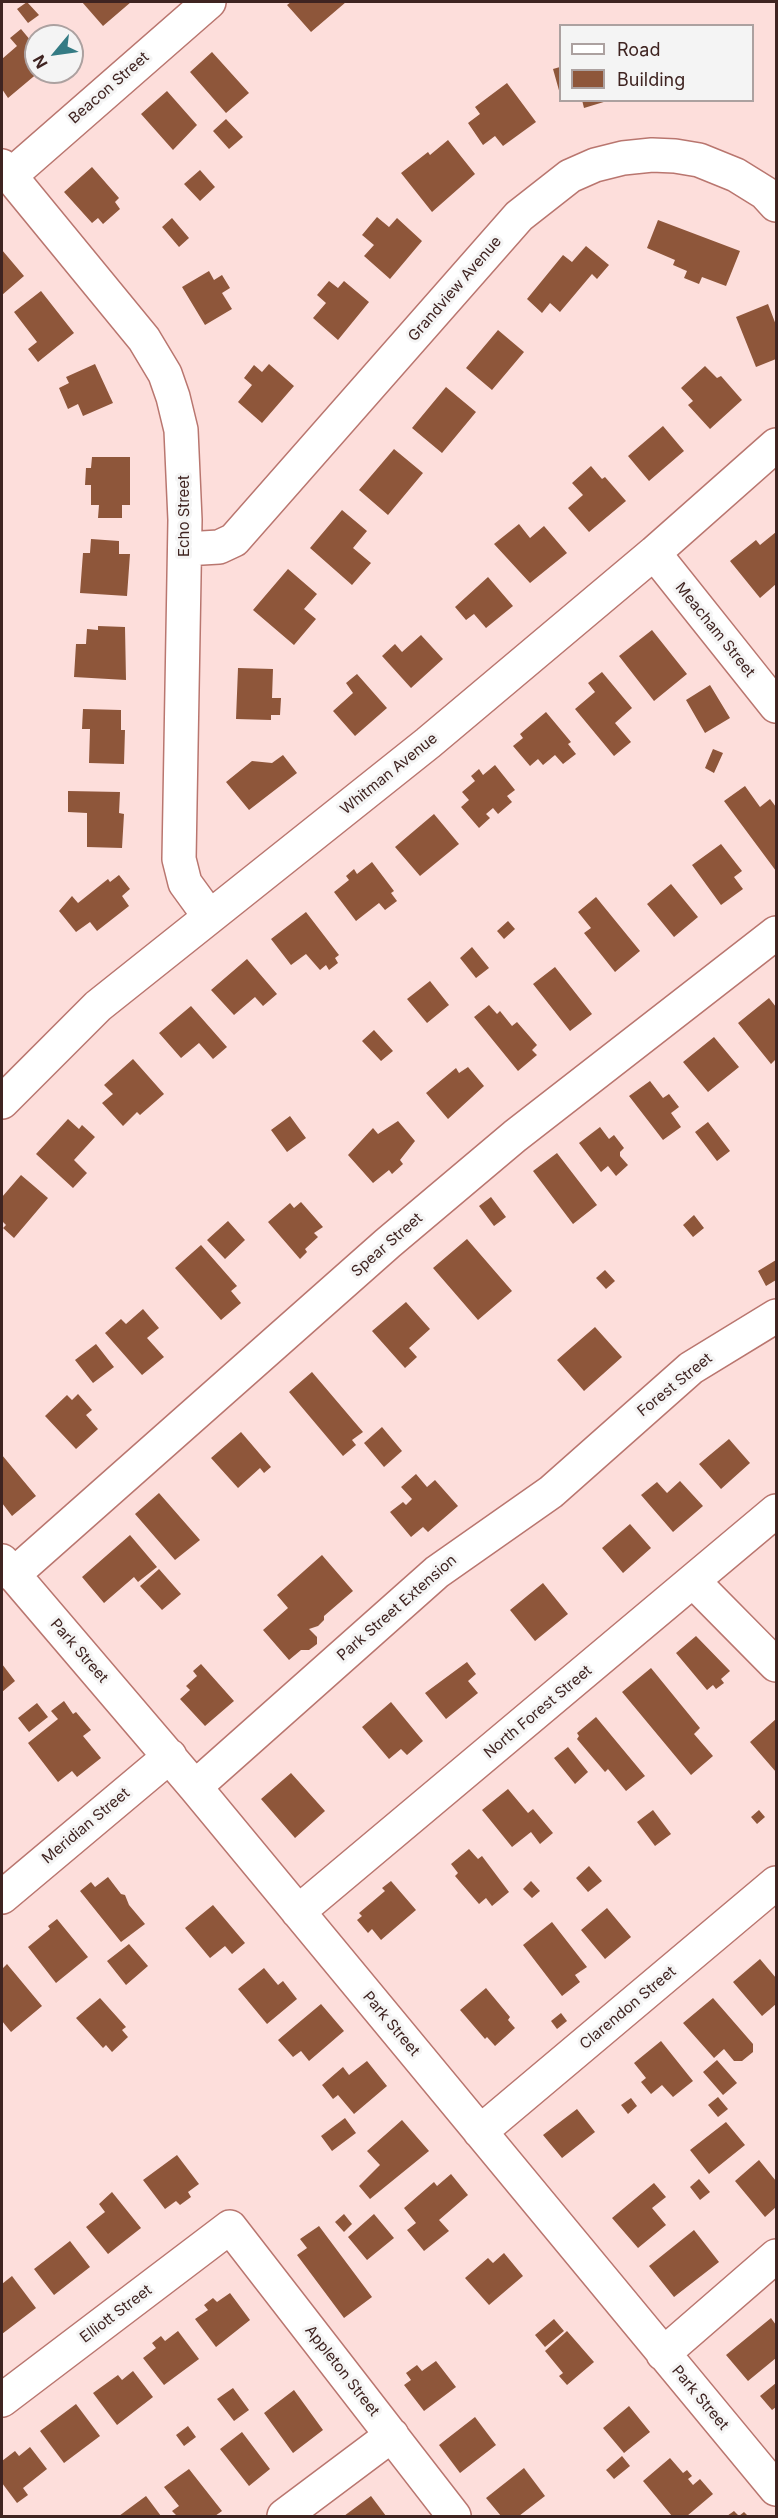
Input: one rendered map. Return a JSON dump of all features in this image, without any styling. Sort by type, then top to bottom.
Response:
[{"type":"street","name":"Beacon Street","points":[[6,171],[209,2]]},
{"type":"street","name":"Grandview Avenue","points":[[185,549],[219,547],[236,537],[519,216],[570,176],[595,165],[623,158],[652,155],[675,156],[699,160],[736,176],[765,193],[777,205]]},
{"type":"street","name":"Echo Street","points":[[6,171],[144,339],[165,374],[181,430],[185,549],[179,860],[185,883],[209,916]]},
{"type":"street","name":"Whitman Avenue","points":[[2,1102],[98,1006],[389,776],[654,553],[777,445]]},
{"type":"street","name":"Meacham Street","points":[[654,553],[777,706]]},
{"type":"street","name":"Spear Street","points":[[7,1568],[533,1122],[777,933]]},
{"type":"street","name":"Forest Street","points":[[608,1441],[691,1368],[777,1316]]},
{"type":"street","name":"Park Street Extension","points":[[195,1787],[437,1572],[461,1552],[551,1492],[608,1441]]},
{"type":"street","name":"North Forest Street","points":[[298,1912],[777,1511]]},
{"type":"street","name":"Park Street","points":[[7,1568],[170,1756],[777,2489]]},
{"type":"street","points":[[693,1581],[777,1665]]},
{"type":"street","name":"Meridian Street","points":[[2,1897],[170,1756]]},
{"type":"street","name":"Clarendon Street","points":[[480,2132],[777,1883]]},
{"type":"street","name":"Elliott Street","points":[[2,2400],[230,2227]]},
{"type":"street","name":"Appleton Street","points":[[230,2227],[454,2517]]},
{"type":"street","points":[[663,2354],[777,2256]]},
{"type":"street","points":[[284,2517],[392,2435]]},
{"type":"building","points":[[27,2],[39,15],[28,23],[17,9]]},
{"type":"building","points":[[82,2],[131,2],[103,26]]},
{"type":"building","points":[[291,2],[346,2],[311,32],[287,5]]},
{"type":"building","points":[[21,29],[24,33],[25,84],[8,98],[2,89],[2,59],[17,46],[10,38]]},
{"type":"building","points":[[212,52],[249,93],[226,113],[190,72]]},
{"type":"building","points":[[559,67],[559,90],[553,69]]},
{"type":"building","points":[[507,83],[536,122],[503,146],[495,136],[483,145],[468,123],[480,114],[475,107]]},
{"type":"building","points":[[167,91],[197,125],[173,150],[141,114]]},
{"type":"building","points":[[582,102],[604,102],[584,108]]},
{"type":"building","points":[[226,119],[243,137],[229,149],[213,131]]},
{"type":"building","points":[[448,140],[475,174],[432,212],[401,173],[428,152],[430,155]]},
{"type":"building","points":[[92,167],[119,198],[115,202],[120,209],[103,224],[98,218],[92,223],[64,192]]},
{"type":"building","points":[[200,170],[215,187],[200,201],[184,184]]},
{"type":"building","points":[[377,217],[389,227],[397,218],[422,241],[390,279],[364,256],[374,245],[362,235]]},
{"type":"building","points":[[172,218],[189,238],[179,247],[162,227]]},
{"type":"building","points":[[658,220],[740,251],[726,286],[702,277],[699,284],[684,278],[687,271],[673,265],[675,260],[647,248]]},
{"type":"building","points":[[586,246],[609,265],[597,279],[592,274],[560,312],[550,303],[542,313],[527,299],[563,255],[572,262]]},
{"type":"building","points":[[2,250],[24,276],[2,295]]},
{"type":"building","points":[[209,271],[214,280],[222,275],[230,288],[222,293],[232,309],[205,325],[182,287]]},
{"type":"building","points":[[329,281],[338,288],[344,281],[369,302],[338,340],[313,318],[326,303],[317,295]]},
{"type":"building","points":[[41,291],[74,333],[38,362],[28,349],[37,342],[14,312]]},
{"type":"building","points":[[768,304],[776,325],[776,359],[756,367],[736,317]]},
{"type":"building","points":[[498,330],[524,352],[492,390],[466,368]]},
{"type":"building","points":[[95,364],[113,403],[83,416],[78,404],[68,409],[59,388],[69,383],[66,377]]},
{"type":"building","points":[[269,364],[294,386],[262,423],[238,402],[252,385],[244,378],[254,365],[262,372]]},
{"type":"building","points":[[705,366],[717,378],[721,376],[742,400],[710,429],[688,405],[693,401],[681,388]]},
{"type":"building","points":[[446,387],[476,412],[442,453],[412,428]]},
{"type":"building","points":[[663,426],[684,451],[649,481],[628,456]]},
{"type":"building","points":[[394,449],[423,473],[388,515],[359,490]]},
{"type":"building","points":[[92,457],[130,457],[130,505],[122,505],[122,518],[98,518],[99,505],[91,505],[91,485],[85,485],[86,468],[91,468]]},
{"type":"building","points":[[591,466],[602,479],[605,477],[626,501],[589,532],[568,508],[583,495],[572,483]]},
{"type":"building","points":[[342,510],[367,531],[353,548],[371,563],[352,585],[310,548]]},
{"type":"building","points":[[519,524],[530,538],[544,526],[567,553],[530,583],[494,544]]},
{"type":"building","points":[[776,532],[776,584],[760,598],[730,561],[756,540],[760,545]]},
{"type":"building","points":[[91,539],[119,541],[119,554],[130,554],[127,596],[80,593],[83,553],[90,553]]},
{"type":"building","points":[[288,569],[317,594],[304,609],[316,619],[294,645],[253,610]]},
{"type":"building","points":[[488,577],[513,606],[486,628],[474,614],[466,620],[455,607]]},
{"type":"building","points":[[98,626],[125,627],[126,680],[74,677],[76,644],[86,644],[87,629],[98,630]]},
{"type":"building","points":[[652,630],[687,674],[654,701],[619,656]]},
{"type":"building","points":[[421,635],[443,659],[411,688],[382,656],[395,644],[402,652]]},
{"type":"building","points":[[238,668],[273,669],[272,698],[281,698],[280,715],[271,715],[271,720],[236,719]]},
{"type":"building","points":[[602,672],[632,708],[615,723],[631,742],[614,756],[575,709],[595,692],[588,683]]},
{"type":"building","points":[[357,674],[387,708],[355,736],[333,711],[353,693],[346,683]]},
{"type":"building","points":[[710,685],[730,718],[705,733],[686,700]]},
{"type":"building","points":[[83,709],[121,710],[121,730],[125,730],[124,764],[89,763],[90,729],[82,729]]},
{"type":"building","points":[[546,712],[571,742],[568,744],[576,754],[563,764],[555,755],[543,765],[538,759],[530,766],[513,746],[523,738],[520,734]]},
{"type":"building","points":[[713,749],[723,753],[714,773],[705,768]]},
{"type":"building","points":[[283,755],[297,773],[249,810],[226,782],[252,761],[272,763]]},
{"type":"building","points":[[495,765],[515,790],[507,796],[512,802],[498,814],[493,808],[486,814],[490,818],[479,828],[461,807],[469,800],[462,792],[475,781],[471,776],[479,769],[483,775]]},
{"type":"building","points":[[745,786],[760,807],[770,799],[776,807],[776,871],[724,801]]},
{"type":"building","points":[[68,791],[120,792],[119,813],[124,814],[122,848],[87,847],[87,813],[68,812]]},
{"type":"building","points":[[434,814],[459,844],[420,876],[395,847]]},
{"type":"building","points":[[721,844],[742,871],[734,877],[743,889],[721,905],[692,865]]},
{"type":"building","points":[[372,862],[394,891],[391,893],[397,901],[385,910],[379,903],[356,921],[334,892],[349,880],[346,876],[354,869],[357,874]]},
{"type":"building","points":[[119,875],[130,889],[122,896],[129,906],[97,931],[90,922],[76,932],[59,911],[72,896],[78,903],[108,879],[110,882]]},
{"type":"building","points":[[671,884],[698,917],[674,937],[647,904]]},
{"type":"building","points":[[596,897],[640,951],[615,972],[584,933],[591,928],[578,912]]},
{"type":"building","points":[[306,912],[339,955],[335,958],[338,963],[329,970],[326,965],[320,970],[306,954],[291,965],[271,939]]},
{"type":"building","points":[[508,921],[515,929],[504,939],[497,931]]},
{"type":"building","points":[[472,947],[489,968],[476,978],[460,958]]},
{"type":"building","points":[[247,959],[277,994],[263,1006],[255,997],[234,1015],[211,990]]},
{"type":"building","points":[[555,967],[592,1014],[570,1031],[533,984]]},
{"type":"building","points":[[430,981],[449,1005],[427,1023],[407,999]]},
{"type":"building","points":[[769,998],[776,1007],[776,1059],[771,1064],[738,1023]]},
{"type":"building","points":[[489,1005],[497,1014],[500,1011],[512,1026],[517,1022],[537,1045],[532,1050],[537,1055],[518,1071],[474,1017]]},
{"type":"building","points":[[191,1006],[227,1047],[213,1059],[199,1043],[181,1058],[159,1033]]},
{"type":"building","points":[[374,1030],[393,1051],[381,1061],[362,1041]]},
{"type":"building","points":[[714,1037],[739,1067],[708,1092],[683,1062]]},
{"type":"building","points":[[133,1059],[164,1094],[140,1115],[137,1112],[123,1126],[102,1103],[113,1094],[104,1085]]},
{"type":"building","points":[[468,1067],[484,1086],[448,1119],[426,1093],[456,1068],[459,1073]]},
{"type":"building","points":[[650,1081],[663,1098],[669,1094],[679,1107],[671,1113],[681,1127],[663,1140],[629,1096]]},
{"type":"building","points":[[290,1116],[306,1138],[287,1152],[271,1130]]},
{"type":"building","points":[[68,1119],[79,1129],[82,1125],[95,1137],[74,1160],[87,1173],[73,1188],[36,1154]]},
{"type":"building","points":[[398,1121],[415,1141],[400,1160],[403,1164],[392,1174],[389,1170],[373,1183],[348,1155],[373,1128],[378,1134]]},
{"type":"building","points":[[708,1122],[730,1151],[717,1161],[695,1132]]},
{"type":"building","points":[[600,1127],[609,1139],[614,1135],[624,1148],[620,1156],[628,1165],[616,1176],[608,1166],[601,1172],[579,1143]]},
{"type":"building","points":[[557,1153],[597,1205],[573,1224],[533,1171]]},
{"type":"building","points":[[21,1175],[48,1198],[14,1238],[3,1228],[6,1225],[2,1221],[2,1197]]},
{"type":"building","points":[[491,1197],[506,1217],[494,1226],[479,1206]]},
{"type":"building","points":[[301,1202],[323,1227],[314,1233],[318,1237],[305,1249],[307,1252],[300,1259],[268,1222],[290,1203],[294,1208]]},
{"type":"building","points":[[694,1215],[704,1228],[693,1237],[683,1225]]},
{"type":"building","points":[[228,1221],[245,1240],[225,1259],[207,1240]]},
{"type":"building","points":[[467,1239],[512,1291],[478,1320],[433,1268]]},
{"type":"building","points":[[201,1245],[237,1286],[231,1291],[241,1303],[221,1320],[175,1268]]},
{"type":"building","points":[[776,1260],[776,1280],[766,1286],[758,1271]]},
{"type":"building","points":[[605,1270],[615,1281],[606,1289],[596,1278]]},
{"type":"building","points":[[406,1302],[430,1329],[409,1348],[417,1357],[405,1368],[372,1331]]},
{"type":"building","points":[[143,1309],[159,1328],[147,1338],[164,1357],[142,1375],[105,1333],[121,1319],[126,1324]]},
{"type":"building","points":[[595,1327],[622,1357],[584,1391],[557,1360]]},
{"type":"building","points":[[96,1344],[114,1367],[93,1383],[75,1360]]},
{"type":"building","points":[[312,1372],[363,1432],[352,1440],[356,1445],[343,1456],[289,1392]]},
{"type":"building","points":[[78,1394],[92,1410],[86,1415],[98,1429],[76,1449],[45,1416],[67,1395],[72,1400]]},
{"type":"building","points":[[382,1427],[402,1451],[384,1467],[364,1443]]},
{"type":"building","points":[[241,1432],[271,1467],[264,1473],[260,1468],[238,1488],[211,1458]]},
{"type":"building","points":[[729,1439],[750,1463],[721,1489],[699,1464]]},
{"type":"building","points":[[2,1455],[36,1496],[12,1516],[2,1503]]},
{"type":"building","points":[[416,1474],[427,1487],[435,1480],[458,1506],[428,1532],[423,1527],[411,1537],[390,1512],[403,1502],[406,1505],[412,1499],[401,1487]]},
{"type":"building","points":[[680,1481],[703,1506],[673,1532],[641,1495],[657,1482],[667,1493]]},
{"type":"building","points":[[159,1493],[200,1540],[175,1560],[135,1514]]},
{"type":"building","points":[[630,1524],[651,1548],[623,1573],[602,1548]]},
{"type":"building","points":[[130,1535],[157,1567],[138,1582],[134,1577],[104,1603],[82,1577]]},
{"type":"building","points":[[322,1555],[353,1591],[324,1616],[324,1620],[318,1626],[309,1629],[317,1637],[317,1644],[309,1650],[301,1650],[289,1660],[263,1630],[288,1608],[277,1595]]},
{"type":"building","points":[[159,1569],[181,1594],[162,1610],[140,1586]]},
{"type":"building","points":[[543,1583],[568,1614],[535,1641],[510,1610]]},
{"type":"building","points":[[696,1636],[730,1671],[721,1679],[724,1683],[716,1689],[713,1685],[707,1690],[676,1653]]},
{"type":"building","points":[[467,1662],[476,1674],[468,1681],[478,1693],[446,1719],[425,1693]]},
{"type":"building","points":[[2,1664],[15,1681],[2,1692]]},
{"type":"building","points":[[201,1664],[234,1701],[205,1726],[180,1699],[190,1690],[186,1686],[197,1676],[193,1671]]},
{"type":"building","points":[[651,1668],[700,1728],[694,1734],[713,1756],[691,1775],[622,1692]]},
{"type":"building","points":[[64,1701],[73,1714],[76,1712],[91,1730],[83,1736],[101,1758],[77,1777],[72,1771],[58,1782],[28,1743],[58,1719],[51,1711]]},
{"type":"building","points":[[391,1702],[423,1741],[407,1755],[401,1749],[389,1759],[362,1727]]},
{"type":"building","points":[[37,1703],[48,1717],[29,1732],[18,1718]]},
{"type":"building","points":[[596,1717],[645,1776],[626,1791],[608,1769],[605,1772],[577,1739],[579,1736],[577,1733]]},
{"type":"building","points":[[776,1719],[776,1772],[750,1742]]},
{"type":"building","points":[[568,1747],[588,1772],[575,1784],[554,1758]]},
{"type":"building","points":[[291,1773],[325,1811],[295,1838],[261,1799]]},
{"type":"building","points":[[508,1789],[528,1813],[533,1809],[553,1833],[540,1844],[531,1832],[512,1847],[482,1810]]},
{"type":"building","points":[[653,1810],[671,1834],[655,1846],[637,1822]]},
{"type":"building","points":[[759,1810],[765,1817],[757,1824],[751,1817]]},
{"type":"building","points":[[469,1849],[478,1859],[482,1856],[509,1892],[492,1906],[486,1898],[479,1904],[455,1876],[458,1873],[451,1864]]},
{"type":"building","points":[[589,1866],[602,1881],[588,1892],[576,1878]]},
{"type":"building","points":[[108,1877],[121,1894],[125,1895],[129,1905],[145,1924],[121,1942],[80,1891],[91,1882],[95,1887]]},
{"type":"building","points":[[391,1881],[416,1910],[381,1940],[372,1929],[368,1933],[357,1920],[362,1916],[359,1913],[385,1891],[382,1888]]},
{"type":"building","points":[[531,1881],[540,1891],[532,1898],[523,1889]]},
{"type":"building","points":[[213,1905],[245,1943],[232,1954],[225,1946],[210,1958],[185,1928]]},
{"type":"building","points":[[607,1908],[631,1937],[605,1959],[581,1930]]},
{"type":"building","points":[[57,1919],[88,1957],[56,1983],[28,1947],[50,1929],[48,1926]]},
{"type":"building","points":[[552,1922],[587,1967],[575,1975],[580,1982],[562,1996],[523,1945]]},
{"type":"building","points":[[129,1944],[148,1966],[126,1985],[107,1961]]},
{"type":"building","points":[[760,1959],[776,1978],[776,2004],[762,2016],[733,1982]]},
{"type":"building","points":[[7,1964],[42,2006],[11,2032],[2,2021],[2,1969]]},
{"type":"building","points":[[264,1968],[278,1985],[283,1981],[297,1999],[267,2024],[238,1989]]},
{"type":"building","points":[[486,1988],[510,2017],[508,2020],[515,2028],[495,2046],[487,2037],[485,2039],[460,2010]]},
{"type":"building","points":[[100,1998],[126,2027],[122,2030],[128,2037],[112,2052],[106,2045],[103,2048],[76,2018]]},
{"type":"building","points":[[713,1998],[753,2044],[753,2052],[742,2061],[734,2061],[724,2049],[714,2058],[683,2023]]},
{"type":"building","points":[[321,2004],[344,2031],[309,2061],[301,2051],[293,2057],[278,2040]]},
{"type":"building","points":[[561,2013],[567,2021],[557,2029],[551,2021]]},
{"type":"building","points":[[661,2041],[693,2081],[673,2097],[662,2085],[651,2094],[641,2082],[646,2078],[634,2063]]},
{"type":"building","points":[[717,2060],[737,2083],[723,2095],[703,2072]]},
{"type":"building","points":[[367,2061],[387,2086],[354,2114],[338,2095],[333,2099],[322,2085],[343,2067],[349,2075]]},
{"type":"building","points":[[718,2097],[728,2109],[718,2117],[708,2105]]},
{"type":"building","points":[[631,2098],[637,2106],[628,2114],[621,2105]]},
{"type":"building","points":[[577,2109],[595,2132],[562,2158],[543,2135]]},
{"type":"building","points":[[345,2118],[356,2133],[332,2151],[321,2136]]},
{"type":"building","points":[[402,2120],[429,2151],[370,2199],[359,2186],[380,2165],[367,2151]]},
{"type":"building","points":[[726,2122],[745,2145],[709,2174],[690,2150]]},
{"type":"building","points":[[177,2155],[199,2184],[188,2192],[191,2197],[180,2205],[176,2201],[165,2209],[143,2180]]},
{"type":"building","points":[[759,2160],[776,2181],[776,2207],[765,2217],[735,2181]]},
{"type":"building","points":[[451,2174],[468,2195],[439,2220],[449,2231],[424,2251],[407,2230],[416,2223],[404,2208],[434,2182],[437,2186]]},
{"type":"building","points":[[699,2179],[710,2192],[700,2200],[690,2187]]},
{"type":"building","points":[[654,2183],[666,2197],[652,2208],[666,2225],[638,2248],[612,2218]]},
{"type":"building","points":[[112,2192],[141,2228],[108,2254],[86,2227],[105,2212],[99,2204]]},
{"type":"building","points":[[344,2214],[352,2224],[344,2232],[335,2222]]},
{"type":"building","points":[[374,2214],[394,2238],[367,2260],[348,2237]]},
{"type":"building","points":[[319,2226],[372,2297],[344,2318],[297,2255],[307,2248],[300,2239]]},
{"type":"building","points":[[694,2230],[719,2262],[674,2297],[649,2266]]},
{"type":"building","points":[[70,2241],[90,2267],[54,2295],[34,2269]]},
{"type":"building","points":[[504,2253],[523,2276],[489,2305],[465,2278],[488,2258],[493,2263]]},
{"type":"building","points":[[12,2276],[36,2308],[2,2334],[2,2284]]},
{"type":"building","points":[[230,2293],[250,2320],[216,2347],[195,2319],[208,2310],[204,2305],[213,2298],[217,2302]]},
{"type":"building","points":[[771,2318],[776,2325],[776,2358],[748,2381],[726,2355]]},
{"type":"building","points":[[554,2319],[564,2331],[545,2347],[535,2335]]},
{"type":"building","points":[[178,2331],[199,2359],[164,2385],[143,2358],[156,2348],[152,2343],[161,2336],[165,2341]]},
{"type":"building","points":[[567,2331],[594,2362],[567,2385],[559,2376],[563,2373],[545,2351]]},
{"type":"building","points":[[436,2361],[456,2387],[424,2411],[404,2385],[411,2380],[406,2373],[417,2365],[422,2371]]},
{"type":"building","points":[[133,2371],[153,2397],[117,2425],[93,2393],[118,2375],[122,2380]]},
{"type":"building","points":[[776,2383],[776,2407],[772,2410],[760,2396]]},
{"type":"building","points":[[233,2388],[249,2410],[234,2421],[217,2399]]},
{"type":"building","points":[[294,2390],[323,2430],[293,2453],[264,2413]]},
{"type":"building","points":[[76,2404],[100,2436],[64,2463],[40,2431]]},
{"type":"building","points":[[629,2406],[650,2432],[624,2453],[603,2428]]},
{"type":"building","points":[[475,2417],[496,2445],[460,2473],[439,2445]]},
{"type":"building","points":[[188,2426],[196,2437],[184,2446],[176,2435]]},
{"type":"building","points":[[242,2432],[270,2469],[249,2486],[220,2449]]},
{"type":"building","points":[[30,2447],[47,2469],[23,2488],[28,2495],[17,2503],[2,2483],[2,2461],[15,2451],[19,2456]]},
{"type":"building","points":[[622,2456],[630,2466],[614,2479],[606,2470]]},
{"type":"building","points":[[670,2458],[683,2473],[687,2470],[692,2476],[688,2479],[693,2485],[700,2479],[713,2494],[687,2516],[672,2516],[643,2481]]},
{"type":"building","points":[[524,2468],[545,2496],[519,2516],[501,2516],[486,2498]]},
{"type":"building","points":[[189,2469],[222,2511],[215,2516],[177,2516],[172,2511],[179,2506],[164,2487]]},
{"type":"building","points":[[146,2496],[161,2516],[119,2516]]},
{"type":"building","points":[[371,2496],[386,2516],[344,2516]]},
{"type":"building","points":[[734,2511],[739,2516],[727,2516]]}]
